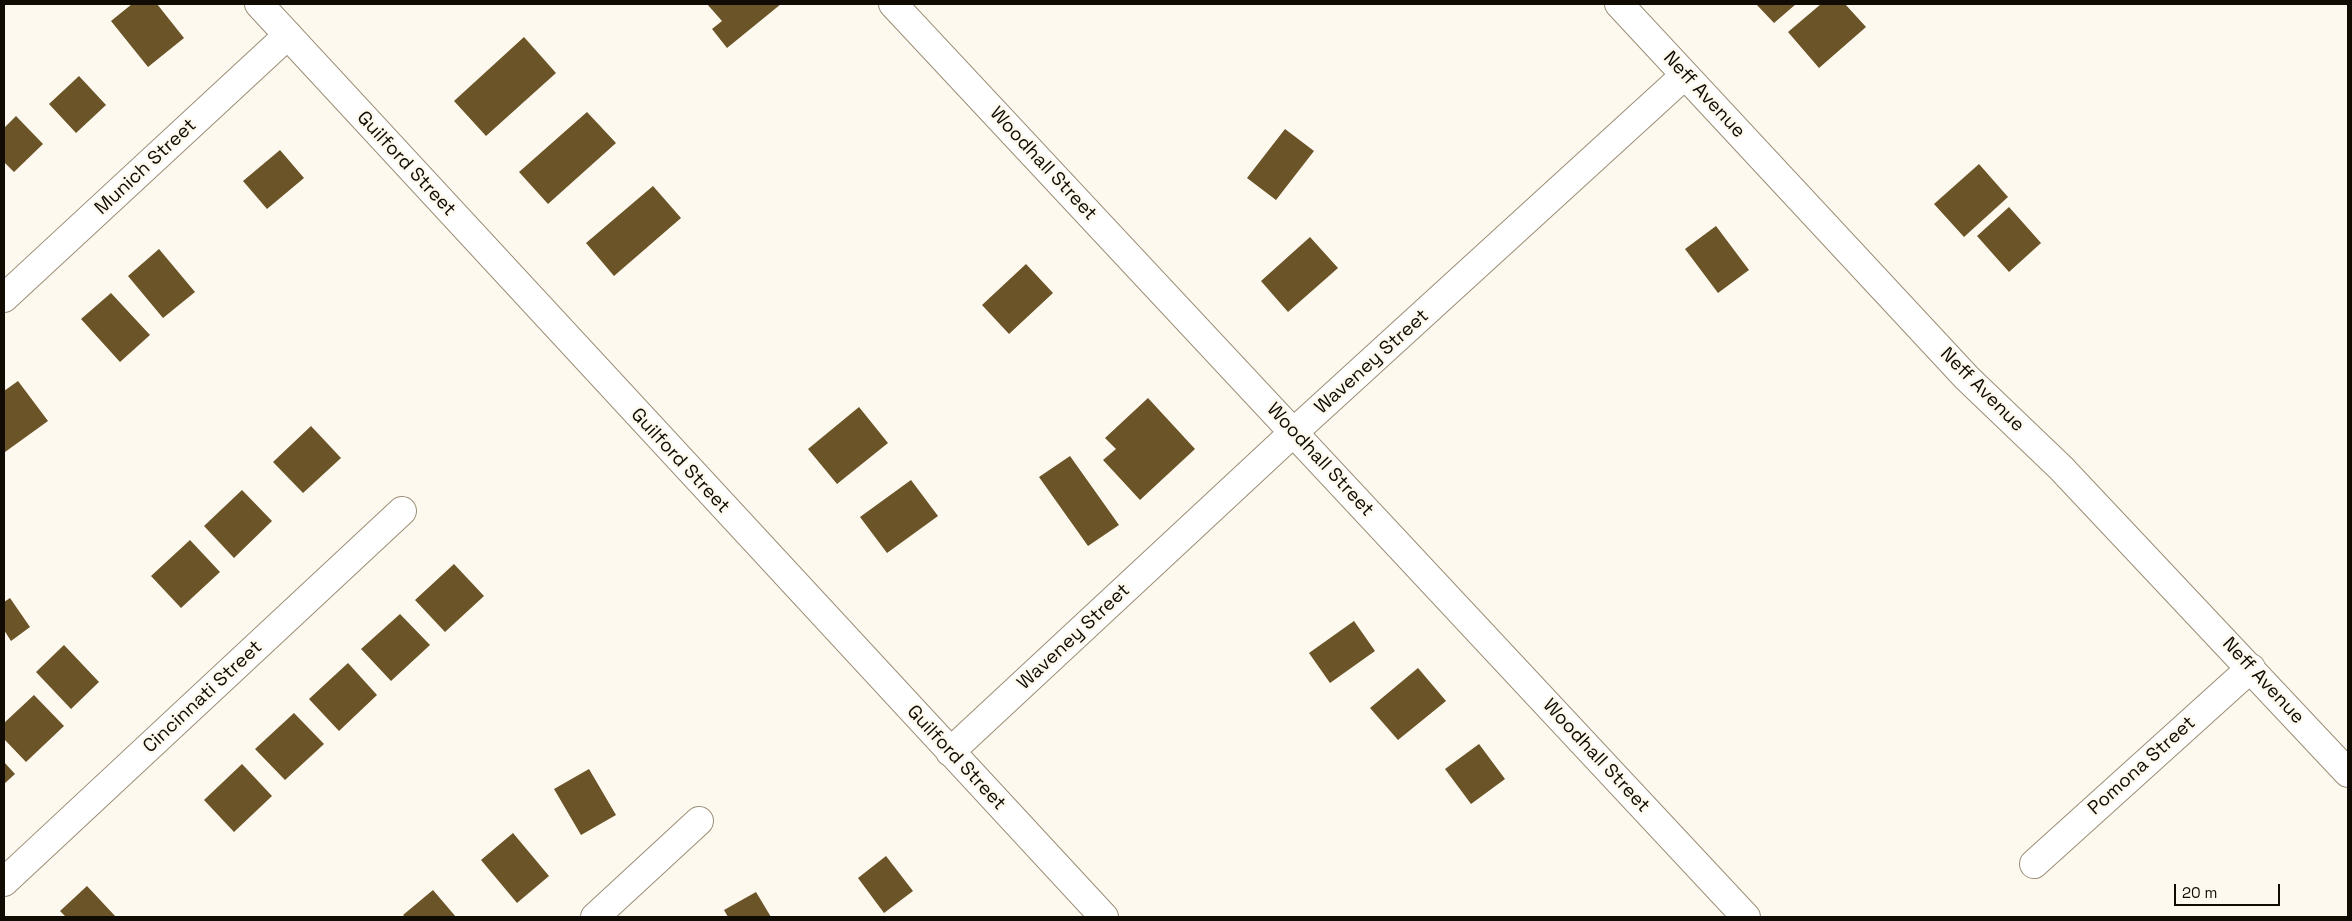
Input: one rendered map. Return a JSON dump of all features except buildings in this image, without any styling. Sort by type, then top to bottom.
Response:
[{"type":"street","name":"Guilford Street","points":[[258,4],[1104,917]]},
{"type":"street","name":"Woodhall Street","points":[[892,4],[1746,917]]},
{"type":"street","name":"Neff Avenue","points":[[1619,4],[1967,378],[2061,468],[2348,773]]},
{"type":"street","name":"Munich Street","points":[[4,298],[288,35]]},
{"type":"street","name":"Waveney Street","points":[[950,752],[1294,432],[1685,75]]},
{"type":"street","name":"Cincinnati Street","points":[[4,882],[402,511]]},
{"type":"street","name":"Pomona Street","points":[[2034,864],[2251,668]]},
{"type":"street","points":[[595,917],[699,821]]}]
